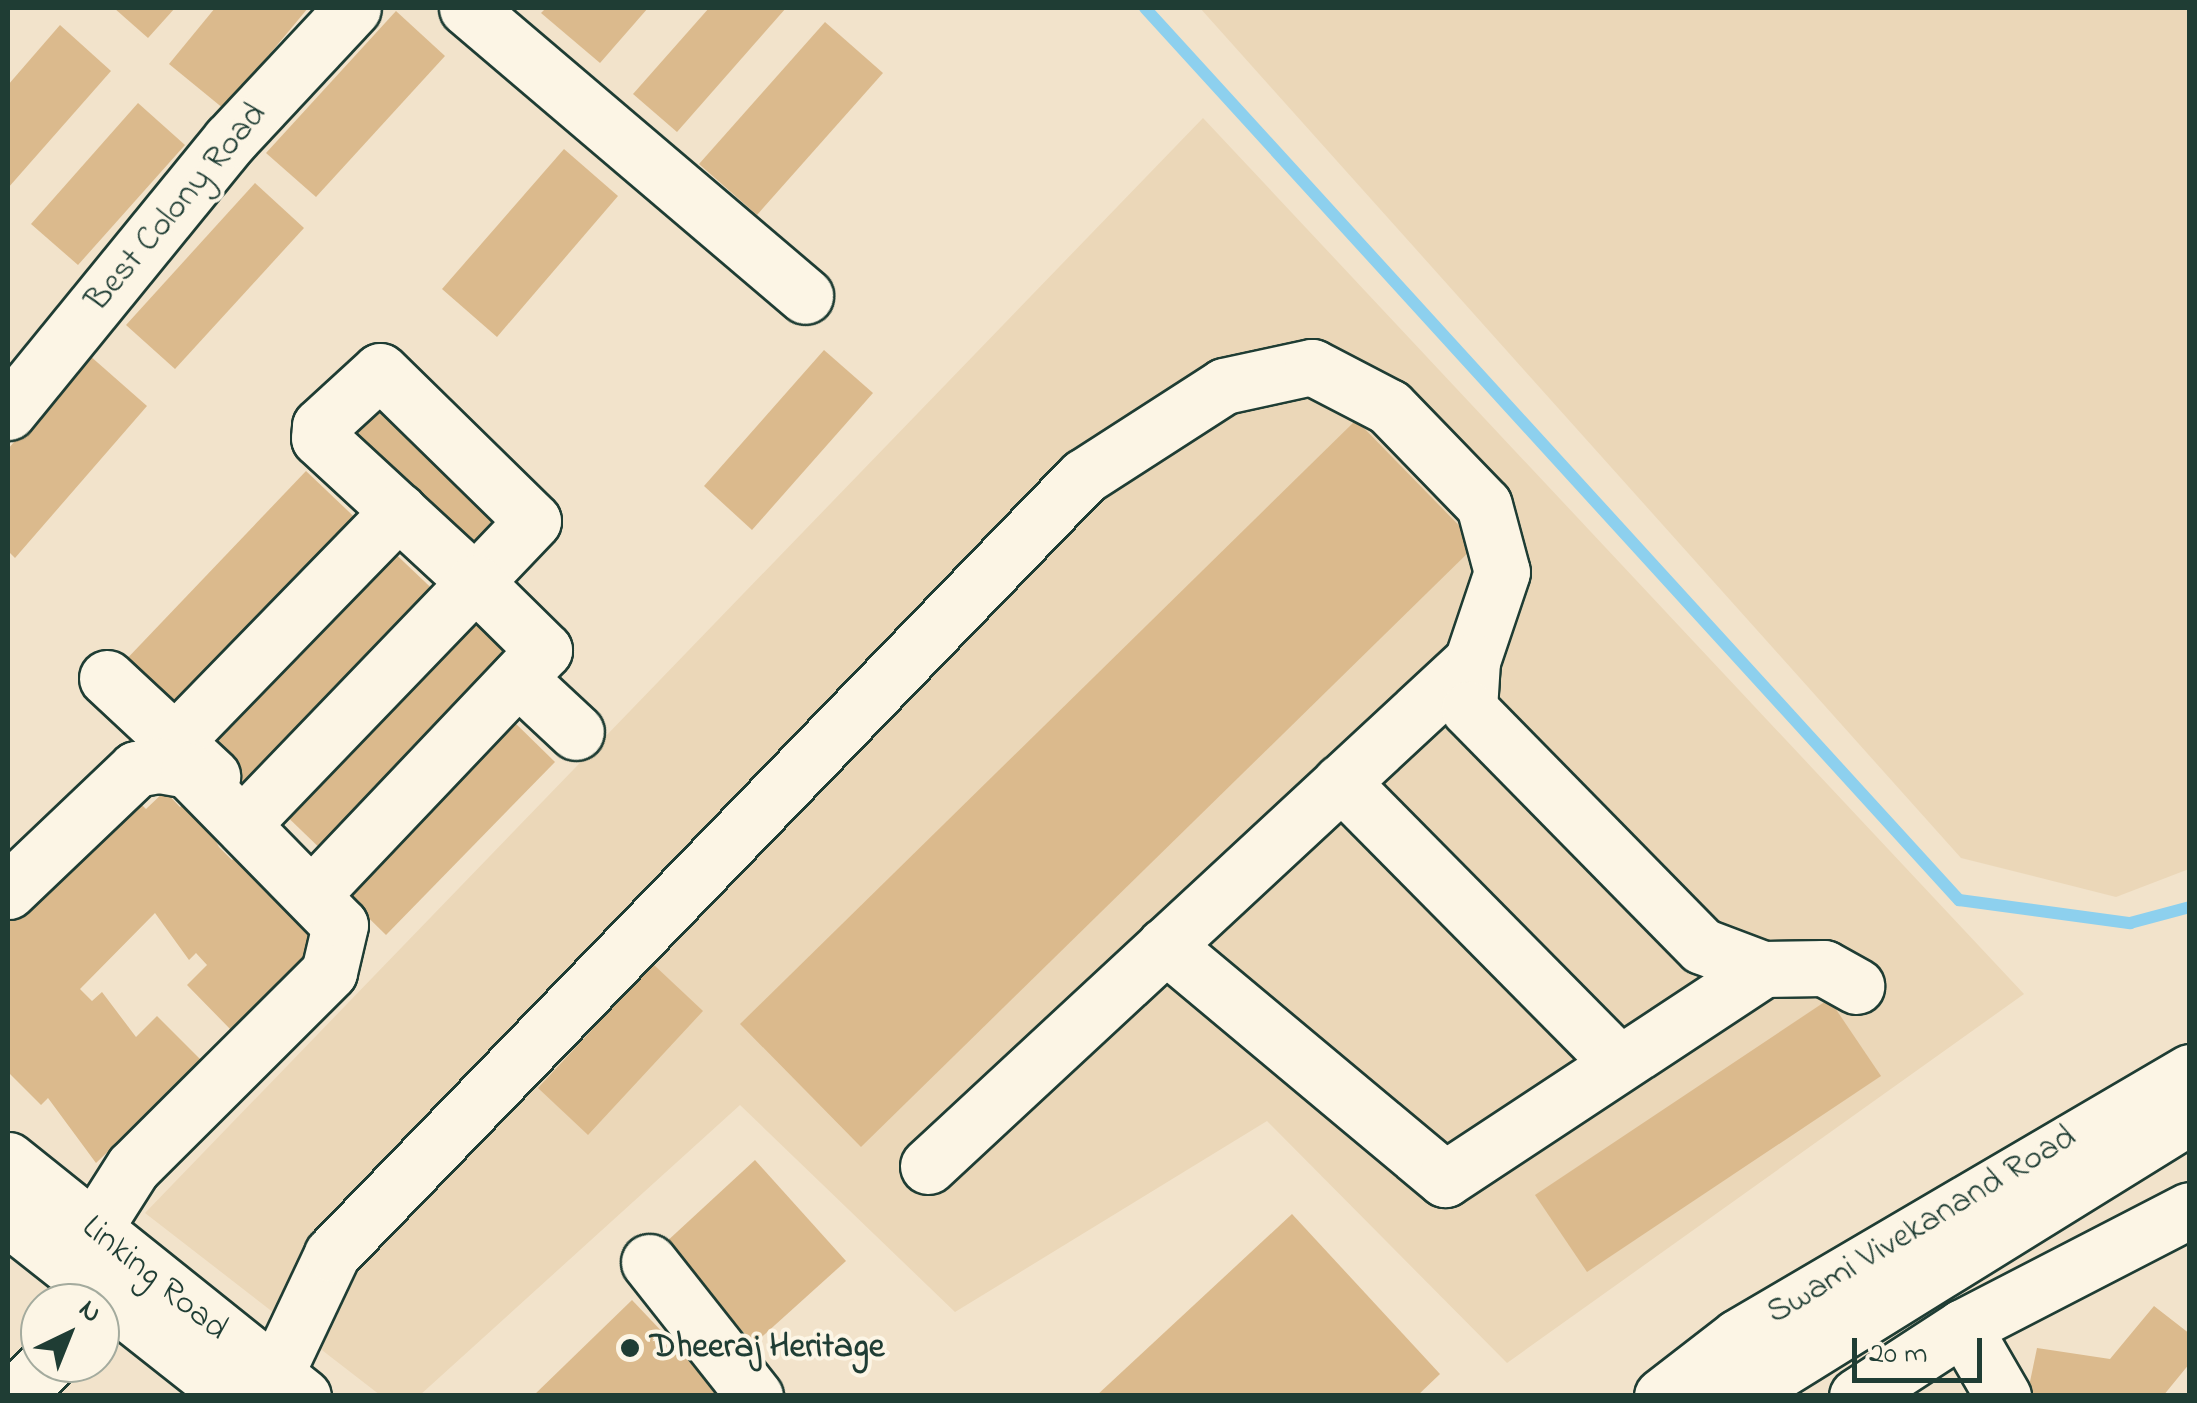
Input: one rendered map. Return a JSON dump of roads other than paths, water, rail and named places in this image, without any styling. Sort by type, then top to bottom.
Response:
[{"type":"street","name":"Best Colony Road","points":[[8,412],[230,140],[353,8]]},
{"type":"street","points":[[468,8],[805,296]]},
{"type":"street","points":[[269,1390],[332,1254],[1083,477],[1224,386],[1312,367],[1390,407],[1484,505],[1502,572],[1472,661],[1469,709],[1702,946],[1763,968],[1824,968],[1856,986]]},
{"type":"street","points":[[253,813],[475,582],[533,521],[375,370],[317,431],[399,512],[475,582],[543,646],[518,678],[325,881]]},
{"type":"street","points":[[174,741],[399,512]]},
{"type":"street","points":[[928,1166],[1472,661]]},
{"type":"street","points":[[96,1271],[150,1185],[369,963],[372,926],[107,678]]},
{"type":"street","points":[[518,678],[576,732]]},
{"type":"street","points":[[8,891],[136,769],[159,765],[188,770],[340,925],[328,972],[134,1167],[96,1271]]},
{"type":"street","points":[[1341,782],[1615,1059]]},
{"type":"street","points":[[1165,945],[1445,1179],[1615,1059],[1763,968]]},
{"type":"street","name":"Swami Vivekanand Road","points":[[1738,1396],[2190,1072]]},
{"type":"street","name":"Swami Vivekanand Road","points":[[1662,1396],[1738,1336],[2040,1181],[2190,1116]]},
{"type":"street","name":"Linking Road","points":[[8,1160],[96,1271]]},
{"type":"street","points":[[1857,1396],[1963,1328],[2190,1210]]},
{"type":"street","name":"Linking Road","points":[[8,1218],[96,1271],[269,1390]]},
{"type":"street","points":[[649,1262],[755,1396]]},
{"type":"street","points":[[1963,1328],[2003,1396]]},
{"type":"waterway","points":[[1145,8],[1959,900],[2130,923],[2190,907]]},
{"type":"place","name":"Dheeraj Heritage","points":[[630,1348]]}]
